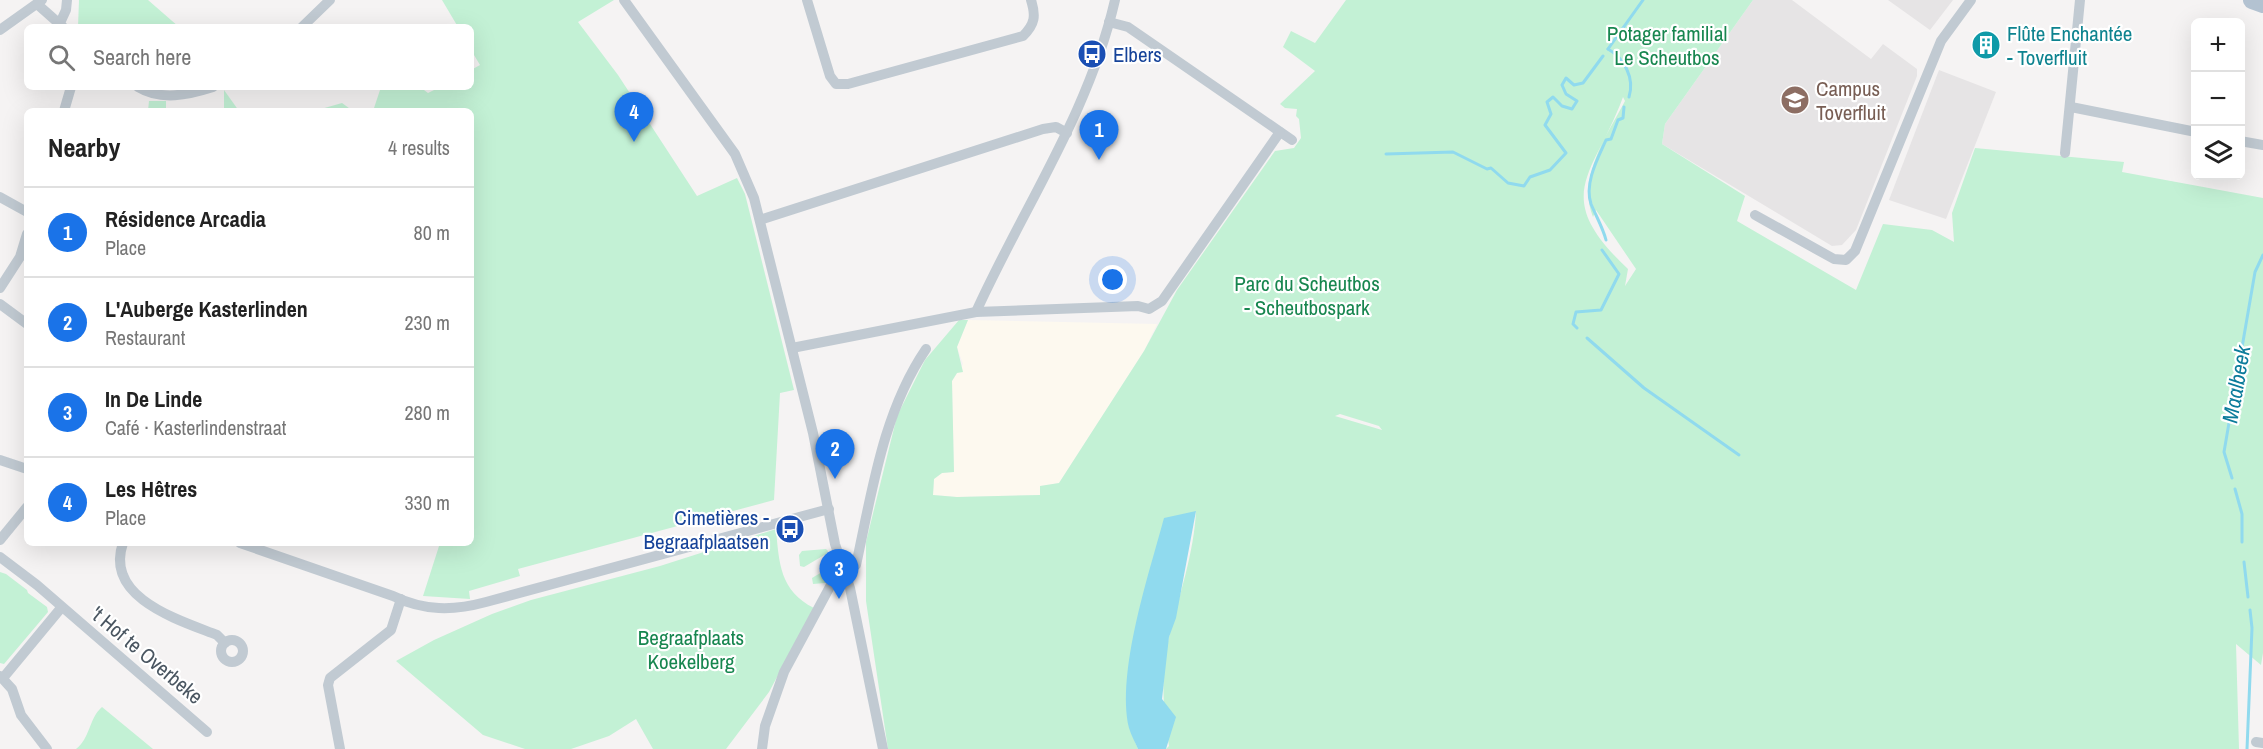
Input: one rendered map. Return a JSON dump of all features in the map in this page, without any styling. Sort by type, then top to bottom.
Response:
[{"type":"main road","points":[[2252,0],[2263,4]]},
{"type":"street","points":[[62,24],[67,0]]},
{"type":"street","points":[[305,24],[330,0]]},
{"type":"street","points":[[624,0],[735,153],[760,220],[792,348],[835,544],[845,572],[883,749]]},
{"type":"street","points":[[807,0],[830,76],[836,84],[848,84],[1023,36],[1033,26],[1034,12],[1031,0]]},
{"type":"street","points":[[976,312],[1067,133],[1093,72],[1115,0]]},
{"type":"street","points":[[1755,215],[1821,254],[1834,259],[1846,260],[1855,251],[1941,41],[1971,0]]},
{"type":"street","points":[[2066,153],[2080,0]]},
{"type":"street","points":[[1,25],[40,2],[61,24]]},
{"type":"street","points":[[1110,22],[1128,27],[1292,140]]},
{"type":"street","points":[[65,108],[70,90]]},
{"type":"street","points":[[143,90],[153,96],[163,96],[193,94],[204,90]]},
{"type":"street","points":[[2071,107],[2191,131]]},
{"type":"street","points":[[760,220],[1043,129],[1056,127],[1067,133]]},
{"type":"street","points":[[792,348],[976,312],[1138,306],[1149,309],[1162,301],[1280,132]]},
{"type":"street","points":[[2245,142],[2263,145]]},
{"type":"street","points":[[0,197],[24,210]]},
{"type":"street","points":[[0,288],[20,257],[24,244]]},
{"type":"street","points":[[0,304],[24,322]]},
{"type":"street","points":[[762,749],[765,726],[780,681],[833,581],[856,565],[894,408],[926,349]]},
{"type":"street","points":[[0,460],[24,468]]},
{"type":"street","points":[[249,546],[401,599],[434,608],[470,606],[829,509]]},
{"type":"street","points":[[0,540],[24,511]]},
{"type":"street","points":[[122,546],[119,555],[123,574],[144,601],[156,611],[217,635],[225,643]]},
{"type":"street","name":"'t Hof te Overbeke","points":[[0,557],[37,585],[207,732]]},
{"type":"street","points":[[340,749],[330,693],[330,678],[391,630],[401,599]]},
{"type":"street","name":"'t Hof te Overbeke","points":[[47,749],[21,715],[12,689],[1,677],[61,608]]},
{"type":"shaded area","name":"Campus Toverfluit","points":[[1753,0],[1792,0],[1871,59],[1883,44],[1917,69],[1917,76],[1856,230],[1842,245],[1832,246],[1662,144],[1665,124]]},
{"type":"shaded area","points":[[1888,0],[1953,0],[1930,30]]},
{"type":"shaded area","points":[[1939,70],[1996,92],[1946,219],[1889,200]]},
{"type":"shaded area","points":[[968,320],[1157,324],[1144,351],[1059,483],[1041,486],[1041,495],[957,497],[933,495],[934,479],[942,473],[954,472],[952,381],[963,364],[957,347]]},
{"type":"green space","points":[[79,0],[148,0],[176,24],[78,24]]},
{"type":"green space","points":[[442,0],[614,0],[578,22],[618,75],[697,196],[737,178],[745,194],[794,390],[780,393],[774,500],[518,569],[520,576],[469,591],[470,599],[423,596],[439,546],[474,546],[474,108],[374,108],[380,90],[424,90],[428,93],[434,90],[474,90],[474,68],[480,65],[474,55],[474,24],[456,24]]},
{"type":"green space","points":[[1346,0],[1753,0],[1665,124],[1662,144],[1745,196],[1737,221],[1856,290],[1883,224],[1932,230],[1954,242],[1952,213],[1975,148],[2124,162],[2122,172],[2263,198],[2263,653],[2261,665],[2236,644],[2239,749],[1166,749],[1169,746],[1164,705],[1164,664],[1189,559],[1196,511],[1153,596],[1140,626],[1131,657],[1127,687],[1129,718],[1138,749],[888,749],[866,601],[866,542],[897,416],[925,360],[959,320],[968,320],[957,347],[963,372],[957,373],[952,381],[954,472],[942,473],[934,479],[933,495],[957,497],[1040,495],[1040,486],[1059,483],[1144,351],[1177,290],[1275,151],[1294,148],[1301,138],[1299,119],[1296,116],[1297,109],[1285,108],[1280,104],[1315,71],[1283,47],[1291,31],[1315,43]],"holes":[[[1623,97],[1625,101],[1603,142],[1591,172],[1589,202],[1593,217],[1596,210],[1636,269],[1625,286],[1628,269],[1604,244],[1590,222],[1584,203],[1585,185],[1591,167]],[[1340,414],[1379,426],[1382,430],[1335,416]]]},
{"type":"green space","points":[[224,90],[237,108],[224,108]]},
{"type":"green space","points":[[149,101],[166,101],[166,108],[148,108]]},
{"type":"green space","points":[[342,103],[349,108],[324,108]]},
{"type":"green space","name":"Begraafplaats Koekelberg","points":[[776,529],[783,575],[794,593],[814,608],[769,692],[726,749],[653,749],[636,719],[609,736],[571,749],[525,749],[483,735],[396,661],[434,640],[492,614],[531,600],[660,566]]},
{"type":"green space","points":[[826,549],[828,551],[826,554],[804,567],[800,566],[799,555],[802,551]]},
{"type":"green space","points":[[832,566],[832,574],[825,583],[813,584],[812,578]]},
{"type":"green space","points":[[0,572],[27,590],[47,607],[48,612],[4,664],[0,663]]},
{"type":"green space","points":[[102,707],[153,749],[76,749],[81,745],[94,717]]},
{"type":"water","points":[[1196,511],[1176,618],[1169,637],[1162,699],[1176,717],[1166,749],[1138,749],[1129,728],[1126,705],[1130,652],[1143,594],[1164,518]]},
{"type":"waterway","points":[[1608,49],[1643,0]]},
{"type":"waterway","points":[[1608,49],[1627,69],[1630,83],[1629,97]]},
{"type":"waterway","points":[[1386,154],[1453,152],[1487,169],[1491,168],[1508,183],[1524,186],[1530,177],[1550,170],[1566,153],[1545,125],[1551,114],[1547,102],[1553,97],[1562,106],[1572,109],[1577,101],[1566,94],[1562,85],[1566,78],[1574,85],[1583,83],[1603,56]]},
{"type":"waterway","points":[[1606,240],[1591,204],[1589,188],[1599,155],[1606,140],[1611,139],[1618,120],[1623,118],[1624,107]]},
{"type":"waterway","points":[[1577,328],[1573,324],[1576,312],[1601,310],[1619,274],[1602,250]]},
{"type":"waterway","name":"Maalbeek","points":[[2232,478],[2224,452],[2255,272],[2263,255]]},
{"type":"waterway","points":[[1587,338],[1644,388],[1739,455]]},
{"type":"waterway","name":"Maalbeek","points":[[2235,489],[2242,514],[2242,542]]},
{"type":"waterway","points":[[2244,562],[2248,597]]},
{"type":"waterway","points":[[2247,749],[2252,628],[2250,610]]},
{"type":"place","name":"Flûte Enchantée - Toverfluit","points":[[1986,45]]},
{"type":"place","name":"Elbers","points":[[1092,54]]},
{"type":"place","name":"Campus Toverfluit","points":[[1795,100]]},
{"type":"place","name":"Les Hêtres","points":[[634,142]]},
{"type":"place","name":"Résidence Arcadia","points":[[1099,160]]},
{"type":"place","name":"L'Auberge Kasterlinden","points":[[835,479]]},
{"type":"place","name":"Cimetières - Begraafplaatsen","points":[[790,529]]},
{"type":"place","name":"In De Linde","points":[[839,599]]},
{"type":"park label","name":"Potager familial Le Scheutbos","points":[[1667,45]]},
{"type":"park label","name":"Parc du Scheutbos - Scheutbospark","points":[[1307,295]]}]
